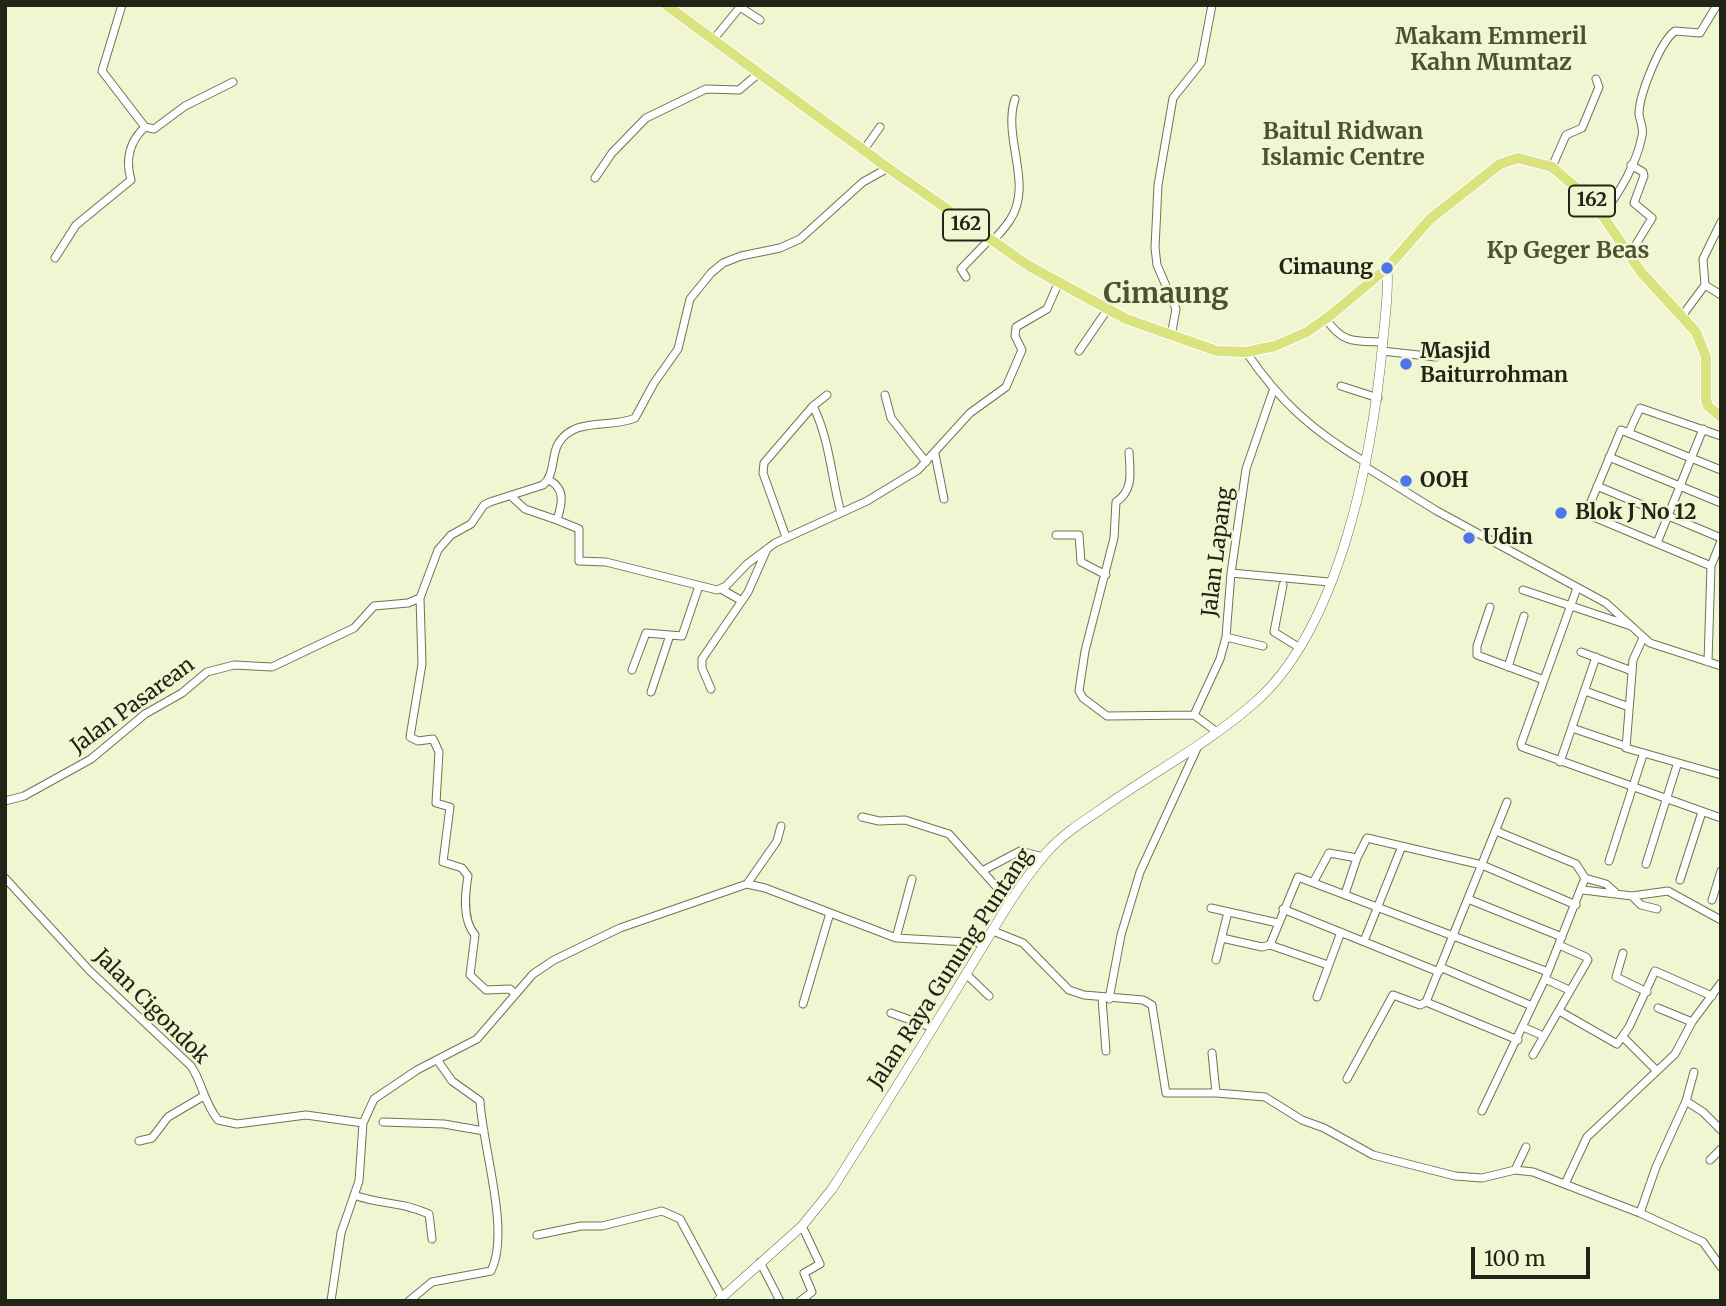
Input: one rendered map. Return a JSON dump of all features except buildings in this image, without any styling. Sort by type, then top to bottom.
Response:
[{"type":"main road","name":"162","points":[[666,5],[990,242],[1058,284],[1126,319],[1217,351],[1246,352],[1293,339],[1326,319],[1387,268],[1430,219],[1500,163],[1518,158],[1552,167],[1575,184],[1603,214],[1656,290],[1703,344],[1706,400],[1708,406],[1721,417]]},
{"type":"street","points":[[122,5],[102,71],[145,127],[154,129],[185,106],[233,82]]},
{"type":"street","points":[[1171,336],[1176,309],[1157,265],[1154,248],[1158,185],[1173,98],[1199,68],[1212,5]]},
{"type":"street","points":[[1603,214],[1619,191],[1643,133],[1639,115],[1643,90],[1667,38],[1675,31],[1700,33],[1717,5]]},
{"type":"street","points":[[713,40],[740,7],[760,20]]},
{"type":"street","points":[[595,178],[620,144],[646,118],[706,89],[739,90],[758,74]]},
{"type":"street","points":[[1552,167],[1566,135],[1582,128],[1599,87],[1596,79]]},
{"type":"street","points":[[966,277],[961,269],[1011,220],[1019,187],[1012,144],[1011,110],[1015,99]]},
{"type":"street","points":[[55,258],[76,225],[130,183],[127,169],[131,143],[145,127]]},
{"type":"street","points":[[863,151],[880,127]]},
{"type":"street","points":[[1630,254],[1651,218],[1634,203],[1644,176],[1631,165]]},
{"type":"street","points":[[549,480],[558,444],[577,427],[631,420],[638,415],[653,383],[678,349],[690,299],[711,273],[723,263],[741,256],[780,248],[800,239],[863,182],[888,169]]},
{"type":"street","points":[[1682,317],[1705,285],[1703,259],[1721,222]]},
{"type":"street","name":"Jalan Raya Gunung Puntang","points":[[720,1299],[802,1226],[832,1189],[1010,902],[1043,857],[1077,825],[1217,732],[1278,679],[1300,648],[1329,582],[1365,464],[1378,398],[1388,292],[1387,268]]},
{"type":"street","points":[[721,589],[768,548],[893,486],[935,454],[970,413],[1006,387],[1022,350],[1015,336],[1016,327],[1047,309],[1058,284]]},
{"type":"street","points":[[1705,285],[1721,295]]},
{"type":"street","points":[[1079,351],[1110,311]]},
{"type":"street","points":[[1326,319],[1337,334],[1350,340],[1436,357]]},
{"type":"street","points":[[1246,352],[1273,391],[1319,432],[1365,464],[1613,607],[1643,638],[1674,652],[1721,666]]},
{"type":"street","points":[[1340,386],[1378,398]]},
{"type":"street","name":"Jalan Lapang","points":[[1194,715],[1220,659],[1226,637],[1231,573],[1246,469],[1273,391]]},
{"type":"street","points":[[786,537],[763,468],[769,455],[813,406],[827,395]]},
{"type":"street","points":[[885,395],[891,418],[926,462]]},
{"type":"street","points":[[813,406],[828,447],[841,513]]},
{"type":"street","points":[[1629,432],[1640,408],[1721,436]]},
{"type":"street","points":[[1657,543],[1703,429]]},
{"type":"street","points":[[1711,566],[1589,515],[1587,511],[1621,430],[1721,470]]},
{"type":"street","points":[[1129,452],[1129,486],[1124,497],[1116,502],[1114,538],[1080,674],[1079,691],[1100,713],[1116,717],[1168,713],[1194,715],[1217,732]]},
{"type":"street","points":[[935,454],[944,499]]},
{"type":"street","points":[[1609,457],[1721,503]]},
{"type":"street","points":[[515,993],[510,989],[485,990],[470,975],[475,934],[469,928],[465,897],[467,873],[462,868],[443,862],[450,807],[436,803],[438,747],[433,739],[418,741],[410,737],[422,664],[421,598],[443,542],[471,524],[484,505],[512,497],[549,480]]},
{"type":"street","points":[[549,480],[558,487],[562,496],[557,520]]},
{"type":"street","points":[[1597,486],[1668,514],[1721,540],[1711,566],[1708,662]]},
{"type":"street","points":[[512,497],[523,508],[579,529],[577,557],[580,562],[596,559],[699,586],[721,589],[742,601]]},
{"type":"street","points":[[1056,535],[1079,535],[1081,562],[1091,570],[1106,575]]},
{"type":"street","points":[[711,689],[701,662],[742,601],[768,548]]},
{"type":"street","points":[[1231,573],[1329,582]]},
{"type":"street","points":[[1283,585],[1274,632],[1300,648]]},
{"type":"street","points":[[632,670],[644,634],[670,635],[676,638],[684,633],[699,586]]},
{"type":"street","points":[[1577,588],[1521,744],[1525,750],[1721,818]]},
{"type":"street","points":[[1523,590],[1569,608],[1632,627]]},
{"type":"street","name":"Jalan Pasarean","points":[[5,802],[24,796],[91,759],[145,714],[182,693],[207,672],[234,665],[272,667],[354,628],[374,606],[408,603],[421,598]]},
{"type":"street","points":[[1490,607],[1476,653],[1544,680]]},
{"type":"street","points":[[1508,667],[1524,616]]},
{"type":"street","points":[[652,692],[670,635]]},
{"type":"street","points":[[1226,637],[1263,646]]},
{"type":"street","points":[[1625,746],[1632,671],[1636,652],[1643,638]]},
{"type":"street","points":[[1581,652],[1632,671]]},
{"type":"street","points":[[1560,762],[1596,657]]},
{"type":"street","points":[[1585,691],[1629,706]]},
{"type":"street","points":[[1572,728],[1643,755],[1721,775]]},
{"type":"street","points":[[1106,1051],[1106,998],[1121,935],[1140,872],[1198,745]]},
{"type":"street","points":[[1609,861],[1643,755]]},
{"type":"street","points":[[1646,864],[1677,765]]},
{"type":"street","points":[[1426,1002],[1507,802]]},
{"type":"street","points":[[1679,880],[1702,812]]},
{"type":"street","points":[[862,817],[879,821],[905,820],[943,831],[957,841],[1010,902]]},
{"type":"street","points":[[747,884],[777,841],[781,825]]},
{"type":"street","points":[[1496,831],[1576,864],[1586,878],[1606,884],[1615,892]]},
{"type":"street","points":[[1345,894],[1367,838],[1482,865],[1576,905]]},
{"type":"street","points":[[1364,941],[1402,846]]},
{"type":"street","points":[[982,871],[1020,851],[1043,857]]},
{"type":"street","points":[[1314,881],[1331,852],[1357,858]]},
{"type":"street","points":[[1712,900],[1721,871]]},
{"type":"street","points":[[1270,945],[1295,878],[1301,876],[1454,934],[1546,976],[1569,990]]},
{"type":"street","name":"Jalan Cigondok","points":[[5,878],[90,971],[191,1066],[198,1077],[202,1097],[218,1120],[251,1123],[306,1115],[363,1123]]},
{"type":"street","points":[[896,938],[912,878]]},
{"type":"street","points":[[1482,1111],[1518,1040],[1586,878]]},
{"type":"street","points":[[331,1301],[341,1233],[359,1181],[363,1123],[374,1098],[486,1032],[533,974],[588,942],[747,884],[765,888],[896,938],[985,943]]},
{"type":"street","points":[[1583,890],[1632,896],[1668,891],[1721,920]]},
{"type":"street","points":[[1632,896],[1640,905],[1657,909]]},
{"type":"street","points":[[1468,899],[1561,941],[1588,958],[1559,1008],[1561,1012],[1533,1055]]},
{"type":"street","points":[[1211,908],[1278,923]]},
{"type":"street","points":[[1283,909],[1532,1006]]},
{"type":"street","points":[[1216,960],[1228,912]]},
{"type":"street","points":[[803,1004],[830,914]]},
{"type":"street","points":[[993,931],[1023,943],[1069,990],[1106,998],[1143,1000],[1152,1004],[1166,1093],[1265,1097],[1301,1120],[1324,1128],[1342,1140],[1383,1159],[1471,1178],[1490,1177],[1515,1170],[1533,1172],[1640,1213],[1703,1242],[1721,1267]]},
{"type":"street","points":[[1317,997],[1341,932]]},
{"type":"street","points":[[1222,938],[1262,947],[1270,945],[1328,965]]},
{"type":"street","points":[[1623,953],[1616,977],[1647,992]]},
{"type":"street","points":[[1561,1012],[1614,1043],[1623,1037],[1655,971],[1712,996]]},
{"type":"street","points":[[966,974],[989,996]]},
{"type":"street","points":[[1564,1184],[1587,1137],[1675,1054],[1692,1022],[1721,983]]},
{"type":"street","points":[[1347,1079],[1391,996],[1397,995],[1420,1004],[1426,1002],[1518,1040]]},
{"type":"street","points":[[1658,1008],[1692,1022]]},
{"type":"street","points":[[891,1013],[933,1028]]},
{"type":"street","points":[[1523,1027],[1539,1034]]},
{"type":"street","points":[[1623,1037],[1656,1070]]},
{"type":"street","points":[[1212,1053],[1216,1093]]},
{"type":"street","points":[[409,1301],[432,1282],[472,1272],[485,1273],[493,1267],[495,1208],[479,1098],[452,1081],[438,1061]]},
{"type":"street","points":[[1640,1213],[1656,1167],[1686,1101],[1694,1072]]},
{"type":"street","points":[[139,1141],[152,1138],[168,1117],[202,1097]]},
{"type":"street","points":[[1686,1101],[1703,1112],[1721,1130]]},
{"type":"street","points":[[383,1122],[444,1124],[484,1131]]},
{"type":"street","points":[[1515,1170],[1526,1147]]},
{"type":"street","points":[[1710,1160],[1721,1149]]},
{"type":"street","points":[[354,1195],[370,1201],[404,1203],[429,1214],[432,1239]]},
{"type":"street","points":[[537,1235],[581,1226],[602,1226],[662,1211],[673,1214],[680,1219],[720,1299]]},
{"type":"street","points":[[800,1301],[812,1292],[804,1273],[820,1264],[802,1226]]},
{"type":"street","points":[[760,1262],[779,1301]]},
{"type":"place","name":"Cimaung","points":[[1387,268]]},
{"type":"place","name":"Masjid Baiturrohman","points":[[1406,364]]},
{"type":"place","name":"OOH","points":[[1406,481]]},
{"type":"place","name":"Blok J No 12","points":[[1561,513]]},
{"type":"place","name":"Udin","points":[[1469,538]]},
{"type":"district","name":"Makam Emmeril Kahn Mumtaz","points":[[1491,50]]},
{"type":"district","name":"Baitul Ridwan Islamic Centre","points":[[1343,145]]},
{"type":"district","name":"Kp Geger Beas","points":[[1568,251]]},
{"type":"district","name":"Cimaung","points":[[1166,295]]}]
